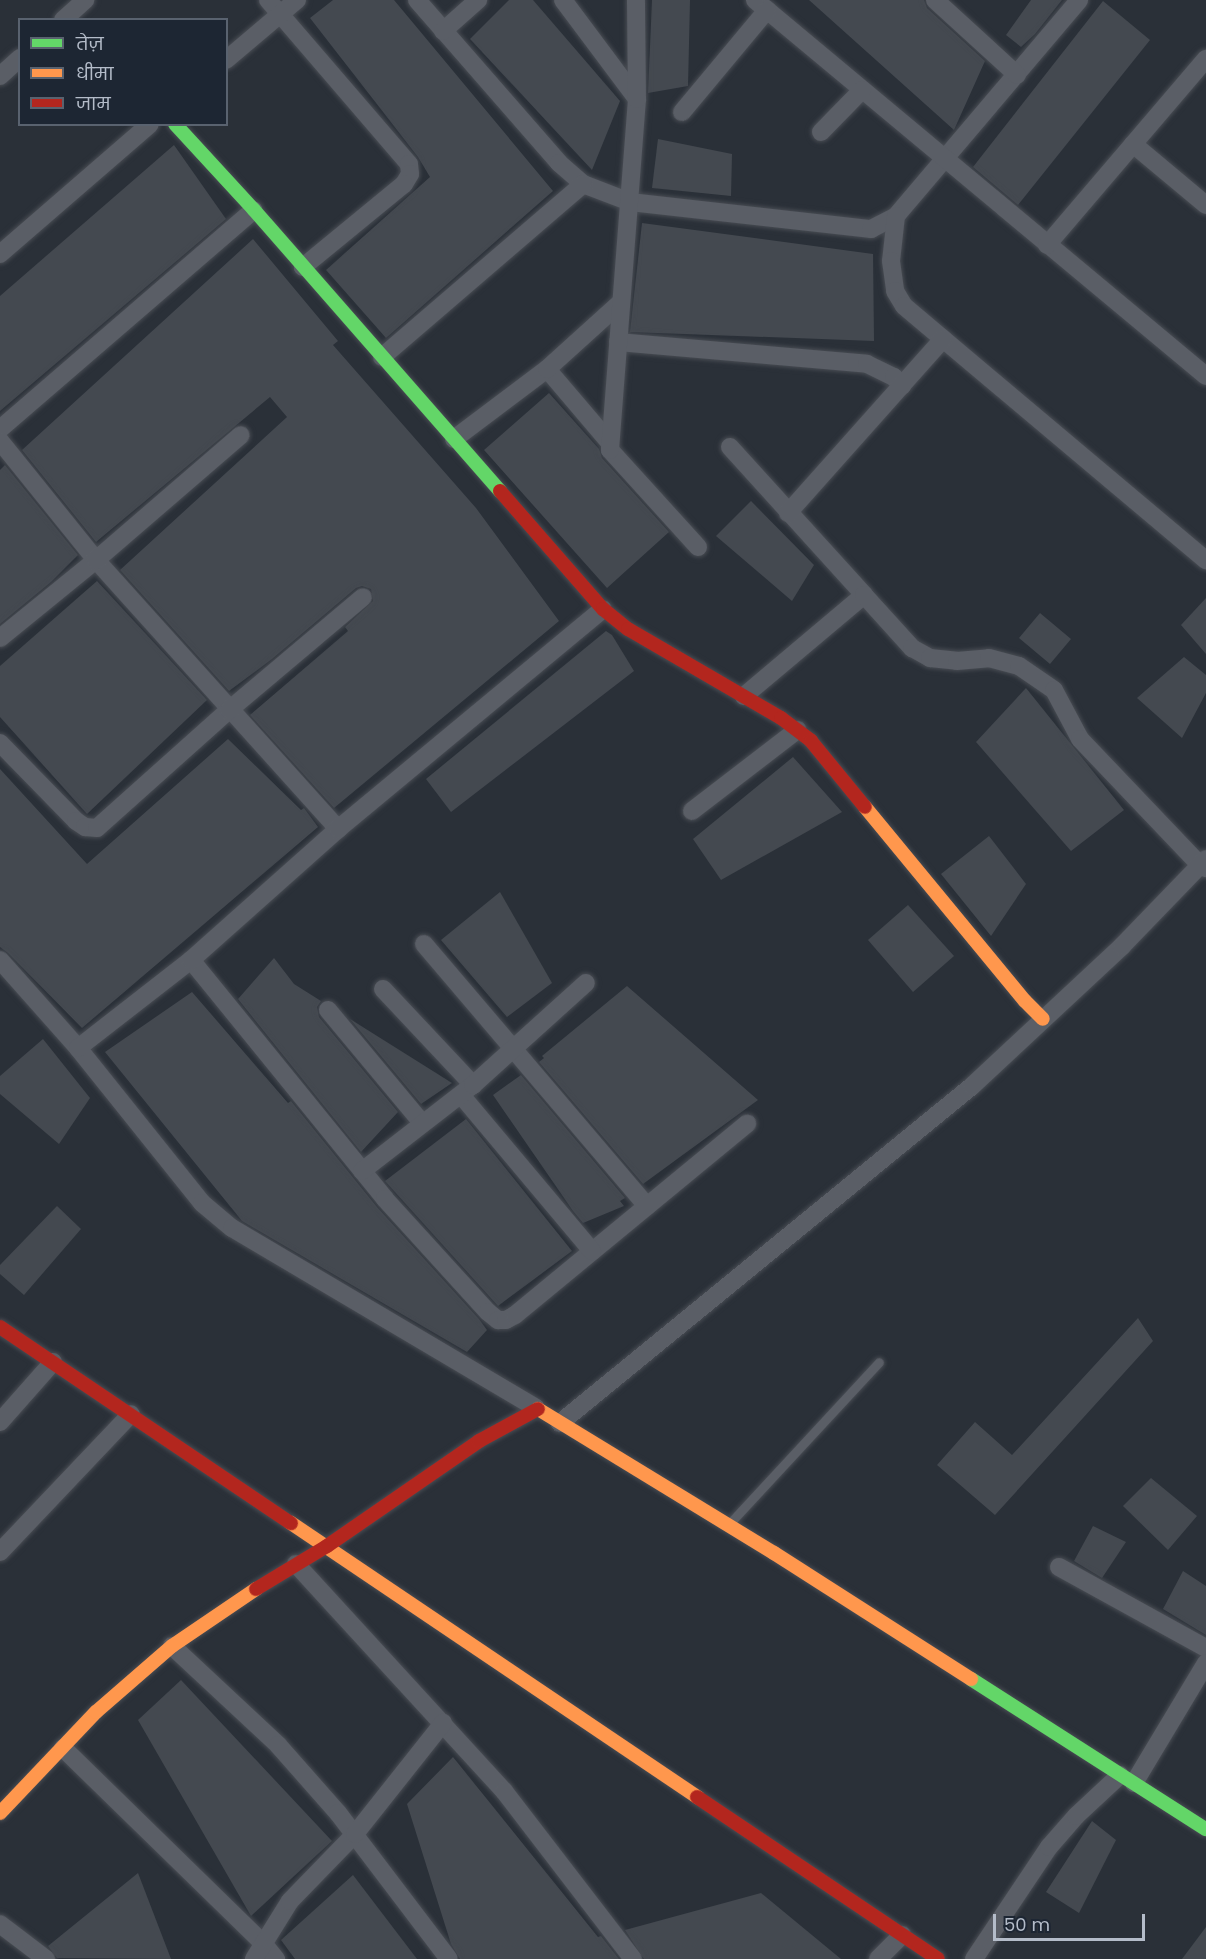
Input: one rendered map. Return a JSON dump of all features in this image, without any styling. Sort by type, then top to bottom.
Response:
[{"type":"street","points":[[65,18],[85,0]]},
{"type":"street","points":[[268,0],[409,164],[410,174],[404,184],[303,267]]},
{"type":"street","points":[[228,58],[297,0]]},
{"type":"street","points":[[417,0],[559,163],[583,184],[630,202],[871,229],[896,216],[1079,0]]},
{"type":"street","points":[[443,31],[478,0]]},
{"type":"street","points":[[563,0],[637,99]]},
{"type":"street","points":[[610,450],[637,99],[636,0]]},
{"type":"street","points":[[935,0],[1017,75]]},
{"type":"street","points":[[682,112],[761,5],[1206,376]]},
{"type":"street","points":[[1047,245],[1206,59]]},
{"type":"street","points":[[0,75],[18,60]]},
{"type":"street","points":[[821,132],[862,90]]},
{"type":"street","points":[[0,254],[148,126]]},
{"type":"street","points":[[177,126],[254,210],[603,609],[628,628],[797,730],[820,750],[915,869],[1043,1019]]},
{"type":"street","points":[[1133,144],[1206,205]]},
{"type":"street","points":[[382,357],[583,184]]},
{"type":"street","points":[[0,429],[254,210]]},
{"type":"street","points":[[896,216],[891,261],[895,291],[904,306],[1206,560]]},
{"type":"street","points":[[454,439],[547,369],[620,303]]},
{"type":"street","points":[[788,513],[943,339]]},
{"type":"street","points":[[618,342],[867,364],[894,377],[902,386]]},
{"type":"street","points":[[547,369],[610,443],[610,450],[698,547]]},
{"type":"street","points":[[0,638],[96,560],[241,435]]},
{"type":"street","points":[[0,441],[96,560],[338,829]]},
{"type":"street","points":[[560,1422],[972,1086],[1122,946],[1204,864],[1080,739],[1054,690],[1019,666],[989,658],[957,661],[930,658],[912,648],[730,447]]},
{"type":"street","points":[[744,696],[864,595]]},
{"type":"street","points":[[0,743],[76,821],[85,827],[97,828],[229,710],[363,597]]},
{"type":"street","points":[[78,1048],[191,960],[338,829],[603,609]]},
{"type":"street","points":[[692,811],[797,730]]},
{"type":"street","points":[[424,944],[647,1206]]},
{"type":"street","points":[[0,960],[78,1048],[202,1203],[232,1228],[560,1422],[728,1525],[1206,1830]]},
{"type":"street","points":[[191,960],[362,1171],[456,1277],[498,1320],[506,1320],[515,1315],[747,1124]]},
{"type":"street","points":[[362,1171],[467,1090],[586,983]]},
{"type":"street","points":[[383,989],[467,1090],[592,1251]]},
{"type":"street","points":[[328,1010],[422,1123]]},
{"type":"street","points":[[0,1327],[938,1959]]},
{"type":"street","points":[[0,1422],[53,1362]]},
{"type":"street","points":[[0,1813],[96,1712],[172,1646],[327,1546],[479,1441],[536,1408]]},
{"type":"street","points":[[0,1552],[131,1414]]},
{"type":"street","points":[[296,1564],[443,1723],[544,1840],[633,1959]]},
{"type":"street","points":[[1059,1567],[1206,1648]]},
{"type":"street","points":[[172,1646],[278,1745],[355,1833],[449,1959]]},
{"type":"street","points":[[974,1959],[1049,1847],[1076,1816],[1127,1779],[1206,1663]]},
{"type":"street","points":[[254,1959],[290,1901],[355,1833],[443,1723]]},
{"type":"street","points":[[63,1748],[263,1943],[276,1959]]},
{"type":"street","points":[[0,1924],[46,1959]]},
{"type":"street","points":[[878,1959],[902,1935]]},
{"type":"lane","points":[[728,1525],[879,1362]]},
{"type":"building","points":[[333,0],[394,0],[553,191],[386,338],[326,270],[430,177],[418,157],[310,18]]},
{"type":"building","points":[[509,0],[533,0],[620,101],[592,170],[470,39]]},
{"type":"building","points":[[652,0],[690,0],[688,86],[648,93]]},
{"type":"building","points":[[809,0],[924,0],[927,8],[985,61],[954,130]]},
{"type":"building","points":[[1031,0],[1062,0],[1035,34],[1021,47],[1006,35]]},
{"type":"building","points":[[1103,1],[1150,40],[1018,205],[973,167]]},
{"type":"building","points":[[658,139],[732,154],[731,196],[652,188]]},
{"type":"building","points":[[174,145],[226,219],[0,411],[0,296]]},
{"type":"building","points":[[642,223],[873,254],[874,341],[630,332]]},
{"type":"building","points":[[253,239],[338,341],[333,345],[476,508],[559,621],[334,808],[250,715],[348,631],[345,627],[373,601],[371,589],[362,586],[356,588],[272,659],[229,691],[120,570],[287,417],[270,397],[96,542],[22,450]]},
{"type":"building","points":[[549,393],[599,449],[602,458],[669,532],[607,588],[484,450]]},
{"type":"building","points":[[5,465],[78,555],[51,582],[0,624],[0,470]]},
{"type":"building","points":[[751,501],[814,565],[792,601],[716,536]]},
{"type":"building","points":[[97,581],[207,700],[87,814],[0,717],[0,666]]},
{"type":"building","points":[[1206,598],[1206,654],[1181,625]]},
{"type":"building","points":[[1040,613],[1071,639],[1050,664],[1019,638]]},
{"type":"building","points":[[606,631],[612,635],[634,671],[451,812],[426,779]]},
{"type":"building","points":[[1184,657],[1206,675],[1206,693],[1182,738],[1137,698]]},
{"type":"building","points":[[1026,688],[1124,810],[1071,851],[976,742]]},
{"type":"building","points":[[228,739],[301,810],[304,808],[318,827],[82,1028],[0,947],[0,769],[87,864]]},
{"type":"building","points":[[793,757],[842,812],[721,880],[693,839]]},
{"type":"building","points":[[989,836],[1026,884],[991,936],[941,874]]},
{"type":"building","points":[[500,892],[552,983],[507,1017],[441,940]]},
{"type":"building","points":[[908,905],[954,956],[913,992],[868,940]]},
{"type":"building","points":[[274,958],[294,984],[321,1001],[317,1007],[319,1017],[398,1112],[361,1152],[238,999]]},
{"type":"building","points":[[627,986],[758,1100],[643,1184],[539,1062],[544,1058],[542,1056]]},
{"type":"building","points":[[192,992],[288,1103],[291,1101],[377,1207],[479,1319],[487,1330],[467,1352],[242,1221],[105,1052]]},
{"type":"building","points":[[350,1019],[452,1083],[421,1104]]},
{"type":"building","points":[[43,1039],[90,1098],[59,1144],[0,1094],[0,1076]]},
{"type":"building","points":[[521,1075],[625,1198],[620,1201],[624,1206],[583,1223],[573,1211],[493,1095]]},
{"type":"building","points":[[466,1119],[572,1251],[498,1306],[385,1181]]},
{"type":"building","points":[[57,1206],[81,1229],[24,1295],[0,1274],[0,1265]]},
{"type":"building","points":[[1138,1318],[1153,1341],[995,1515],[937,1465],[975,1422],[1012,1455]]},
{"type":"building","points":[[1151,1478],[1197,1516],[1168,1550],[1123,1506]]},
{"type":"building","points":[[1093,1526],[1126,1542],[1102,1578],[1074,1561]]},
{"type":"building","points":[[1183,1571],[1206,1586],[1206,1635],[1163,1609]]},
{"type":"building","points":[[181,1680],[332,1841],[251,1916],[138,1720]]},
{"type":"building","points":[[453,1757],[598,1937],[601,1936],[619,1959],[460,1959],[451,1944],[407,1804]]},
{"type":"building","points":[[1092,1821],[1116,1840],[1079,1913],[1046,1892]]},
{"type":"building","points":[[138,1873],[171,1959],[57,1958],[48,1946]]},
{"type":"building","points":[[353,1875],[417,1959],[295,1959],[281,1940]]},
{"type":"building","points":[[761,1893],[841,1959],[644,1959],[625,1930]]},
{"type":"building","points":[[1206,1927],[1206,1959],[1182,1959]]},
{"type":"traffic: fast","points":[[177,126],[254,210],[500,491]]},
{"type":"traffic: fast","points":[[971,1679],[1206,1829]]},
{"type":"traffic: slow","points":[[865,807],[1025,1001],[1043,1019]]},
{"type":"traffic: slow","points":[[538,1409],[774,1553],[971,1679]]},
{"type":"traffic: slow","points":[[291,1523],[697,1797]]},
{"type":"traffic: slow","points":[[0,1813],[96,1712],[172,1646],[256,1589]]},
{"type":"traffic: jam","points":[[500,491],[603,609],[628,629],[781,718],[811,741],[865,807]]},
{"type":"traffic: jam","points":[[0,1327],[291,1523]]},
{"type":"traffic: jam","points":[[256,1589],[327,1546],[479,1441],[538,1409]]},
{"type":"traffic: jam","points":[[697,1797],[938,1959]]}]
